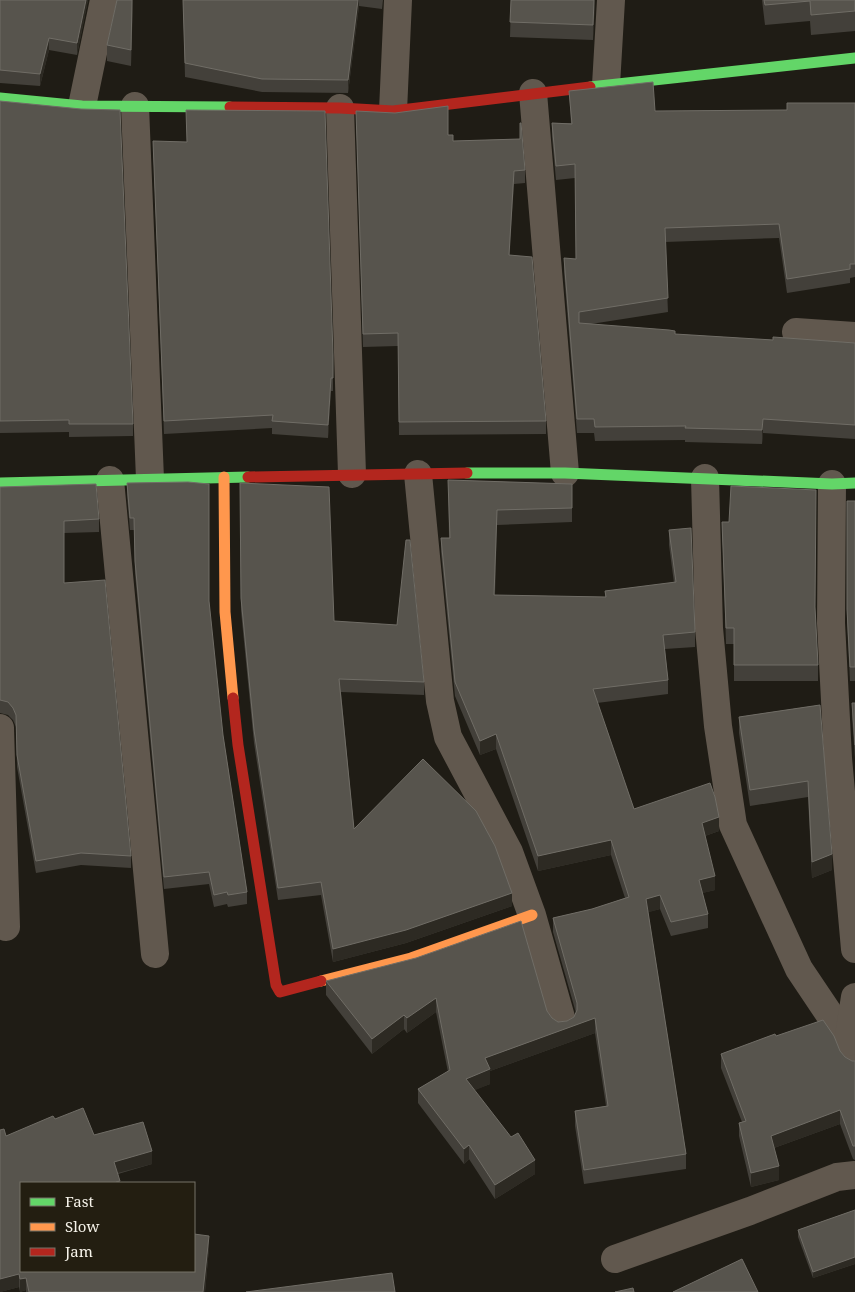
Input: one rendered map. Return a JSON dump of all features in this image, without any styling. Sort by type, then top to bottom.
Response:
[{"type":"street","points":[[82,106],[104,0]]},
{"type":"street","points":[[393,111],[398,0]]},
{"type":"street","points":[[606,85],[611,0]]},
{"type":"street","points":[[0,98],[82,106],[340,108],[393,111],[533,93],[855,58]]},
{"type":"street","points":[[533,93],[565,473]]},
{"type":"street","points":[[135,106],[150,479]]},
{"type":"street","points":[[340,108],[352,474]]},
{"type":"street","points":[[796,332],[855,336]]},
{"type":"street","points":[[0,483],[352,474],[565,473],[844,483],[831,624],[838,758],[855,949]]},
{"type":"street","points":[[418,474],[440,701],[448,737],[508,852],[532,915],[562,1021]]},
{"type":"street","points":[[224,477],[225,612],[238,745],[276,985],[280,992],[411,958],[532,915]]},
{"type":"street","points":[[704,478],[709,628],[718,726],[733,825],[799,969],[852,1050]]},
{"type":"street","points":[[110,480],[155,954]]},
{"type":"street","points":[[0,728],[6,927],[0,924]]},
{"type":"street","points":[[852,1050],[855,997]]},
{"type":"street","points":[[615,1260],[837,1177],[855,1175]]},
{"type":"building","points":[[0,0],[86,0],[77,43],[49,38],[40,74],[0,70]]},
{"type":"building","points":[[117,0],[132,0],[131,50],[107,45]]},
{"type":"building","points":[[183,0],[358,0],[348,80],[262,79],[185,63]]},
{"type":"building","points":[[511,0],[594,0],[593,25],[510,22]]},
{"type":"building","points":[[764,0],[855,0],[855,11],[811,15],[810,1],[765,5]]},
{"type":"building","points":[[653,82],[655,111],[787,110],[787,103],[855,103],[855,264],[850,264],[850,269],[787,279],[779,224],[665,228],[668,298],[579,312],[579,323],[669,330],[675,331],[675,334],[773,340],[773,337],[855,343],[855,425],[763,419],[762,430],[685,428],[686,426],[595,427],[594,419],[577,419],[564,258],[576,259],[575,164],[556,166],[552,123],[572,124],[569,91]]},
{"type":"building","points":[[0,101],[81,109],[120,110],[133,424],[69,424],[69,420],[0,421]]},
{"type":"building","points":[[448,106],[448,135],[453,135],[453,141],[520,139],[521,123],[525,170],[514,171],[509,255],[532,257],[546,421],[399,422],[398,333],[363,334],[356,111],[395,113]]},
{"type":"building","points":[[186,110],[325,111],[333,355],[333,378],[331,378],[328,425],[272,421],[273,415],[164,421],[153,141],[187,142]]},
{"type":"building","points":[[448,480],[572,484],[572,508],[497,510],[494,595],[606,597],[605,591],[676,582],[669,530],[691,528],[695,632],[663,635],[668,680],[593,689],[634,809],[710,783],[719,817],[702,823],[715,876],[699,880],[708,914],[671,922],[660,895],[646,899],[686,1154],[584,1170],[575,1111],[608,1106],[595,1018],[485,1058],[490,1069],[466,1079],[511,1137],[518,1133],[535,1160],[495,1185],[469,1145],[464,1149],[418,1089],[450,1070],[436,998],[407,1018],[404,1015],[372,1039],[326,981],[416,958],[521,921],[547,1011],[558,1022],[567,1021],[574,1017],[577,1003],[553,918],[592,909],[629,897],[611,840],[538,856],[496,734],[480,741],[455,682],[441,538],[450,538]]},
{"type":"building","points":[[188,482],[209,484],[209,601],[223,735],[247,892],[228,895],[227,892],[214,895],[209,872],[164,877],[135,561],[134,518],[130,518],[127,483]]},
{"type":"building","points":[[240,483],[329,487],[334,621],[397,625],[406,540],[410,540],[424,682],[339,679],[354,829],[423,759],[476,811],[495,846],[512,893],[406,930],[333,949],[321,882],[278,888],[254,730],[241,598]]},
{"type":"building","points":[[96,484],[99,519],[64,521],[64,583],[105,580],[131,856],[81,853],[36,861],[17,755],[16,715],[8,702],[0,700],[0,487]]},
{"type":"building","points":[[731,486],[816,490],[815,607],[818,665],[734,665],[734,628],[726,628],[722,522],[729,522]]},
{"type":"building","points":[[847,501],[855,501],[855,667],[850,667],[847,609]]},
{"type":"building","points":[[852,703],[855,703],[855,745]]},
{"type":"building","points":[[820,705],[832,854],[812,862],[808,781],[750,790],[739,717]]},
{"type":"building","points":[[823,1020],[834,1036],[840,1051],[845,1057],[855,1061],[855,1146],[853,1146],[840,1110],[771,1136],[779,1166],[751,1173],[739,1123],[746,1121],[721,1054],[775,1034],[776,1036]]},
{"type":"building","points":[[83,1108],[94,1135],[143,1122],[152,1151],[114,1162],[120,1181],[116,1182],[20,1182],[20,1272],[195,1272],[195,1234],[209,1236],[203,1292],[29,1292],[26,1278],[20,1279],[19,1274],[0,1279],[0,1130],[4,1129],[6,1136],[53,1116],[55,1119]]},
{"type":"building","points":[[855,1210],[855,1257],[813,1272],[798,1230]]},
{"type":"building","points":[[742,1259],[758,1292],[673,1292]]},
{"type":"building","points":[[392,1273],[395,1292],[246,1292]]},
{"type":"building","points":[[633,1288],[634,1292],[615,1292]]},
{"type":"traffic: fast","points":[[590,87],[855,58]]},
{"type":"traffic: fast","points":[[0,98],[82,106],[230,107]]},
{"type":"traffic: fast","points":[[467,473],[565,473],[832,484],[855,483]]},
{"type":"traffic: fast","points":[[0,483],[248,477]]},
{"type":"traffic: slow","points":[[224,477],[225,612],[233,698]]},
{"type":"traffic: slow","points":[[321,981],[411,958],[532,915]]},
{"type":"traffic: jam","points":[[230,107],[340,108],[393,111],[590,87]]},
{"type":"traffic: jam","points":[[248,477],[467,473]]},
{"type":"traffic: jam","points":[[233,698],[238,745],[276,985],[280,992],[321,981]]}]
